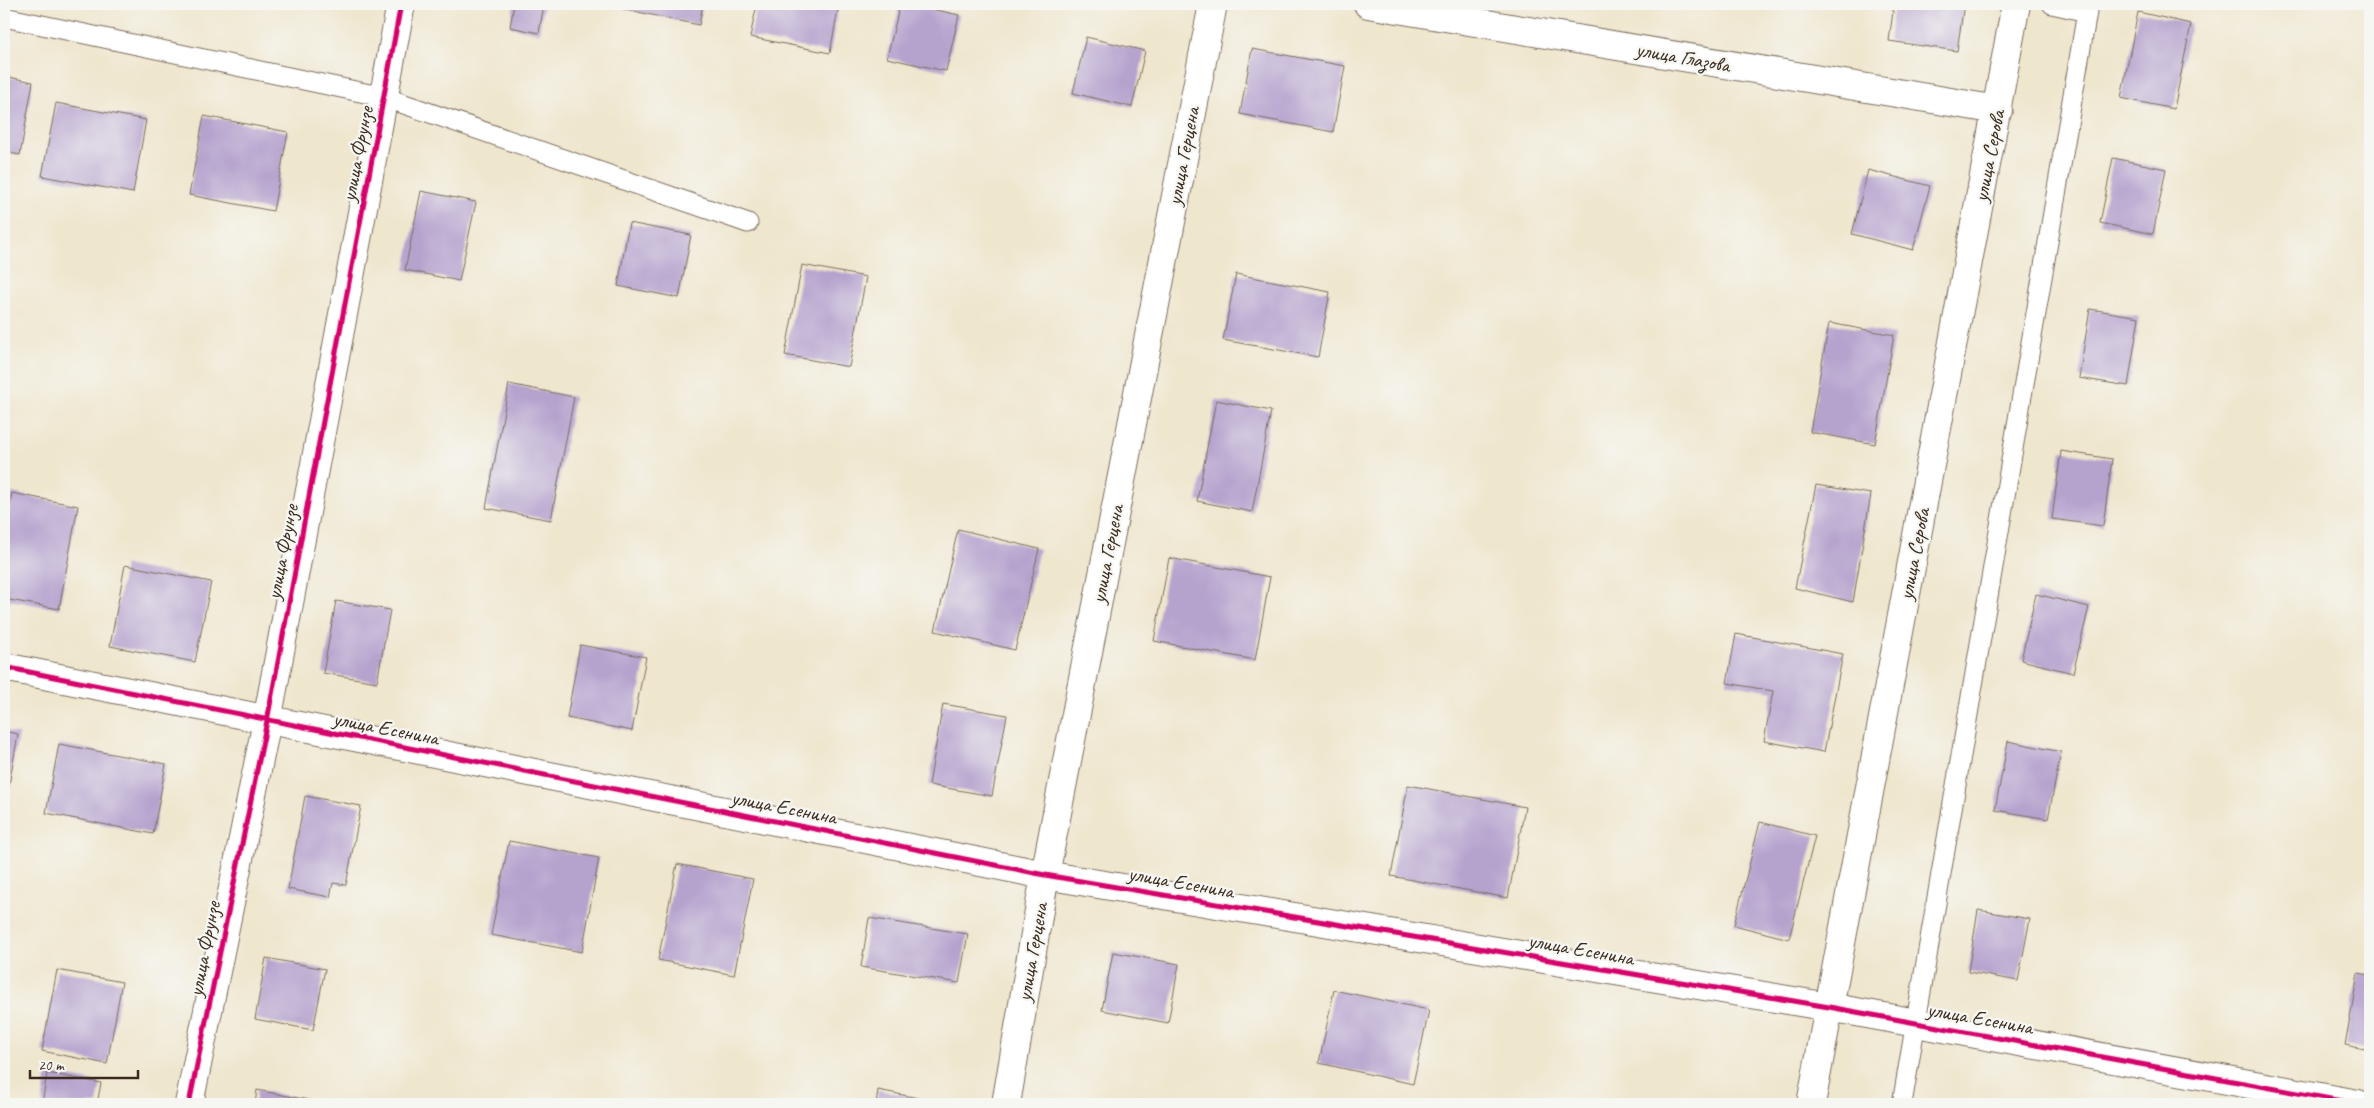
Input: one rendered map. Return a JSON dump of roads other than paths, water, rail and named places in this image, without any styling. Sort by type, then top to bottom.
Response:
[{"type":"street","name":"улица Фрунзе","points":[[189,1104],[267,721],[401,4]]},
{"type":"street","name":"улица Герцена","points":[[1006,1104],[1045,875],[1213,4]]},
{"type":"street","name":"улица Глазова","points":[[1368,4],[1998,110]]},
{"type":"street","name":"улица Серова","points":[[1811,1104],[1998,110],[2016,4]]},
{"type":"street","name":"улица Есенина","points":[[4,667],[1045,875],[1917,1023],[2358,1104]]},
{"type":"lane","points":[[1902,1104],[2087,12],[2052,4]]},
{"type":"lane","points":[[4,17],[384,97],[748,223]]}]
